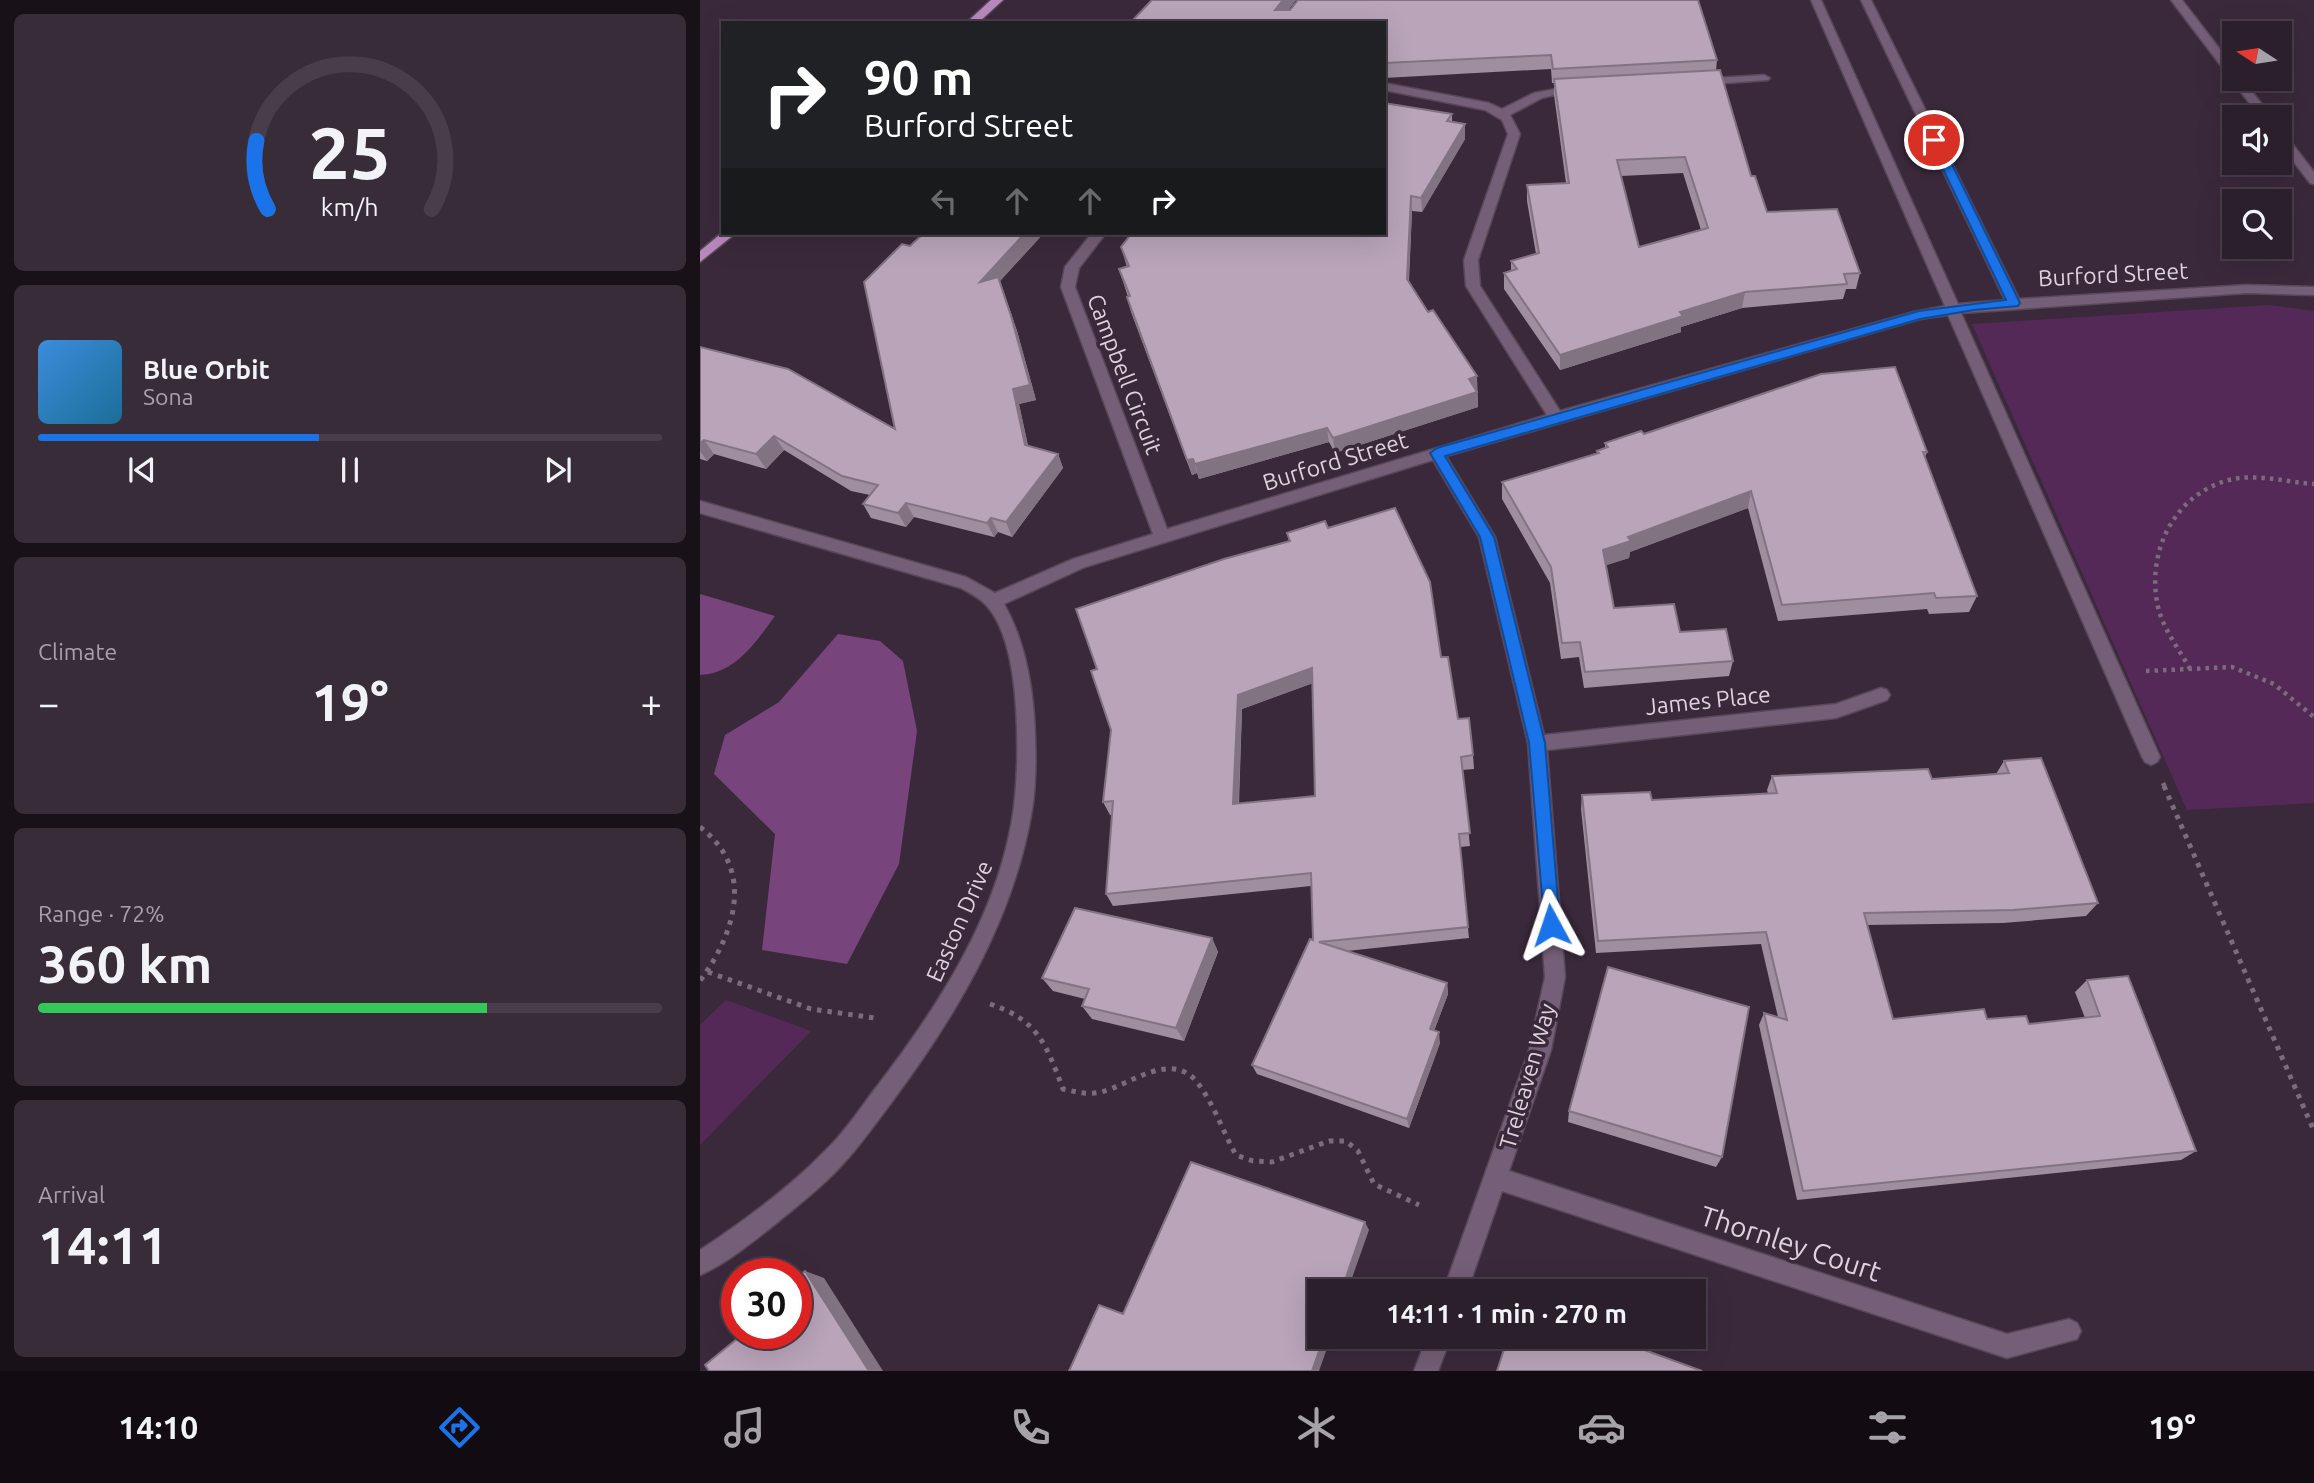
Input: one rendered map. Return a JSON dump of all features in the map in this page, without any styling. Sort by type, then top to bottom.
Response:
[{"type":"main road","points":[[973,21],[999,0]]},
{"type":"main road","points":[[700,258],[727,235]]},
{"type":"street","points":[[1816,0],[2151,757]]},
{"type":"street","points":[[1866,0],[2014,303]]},
{"type":"street","points":[[2176,0],[2222,61]]},
{"type":"street","points":[[1684,82],[1764,78]]},
{"type":"street","points":[[1386,86],[1489,107],[1503,114],[1513,124],[1514,134],[1471,260],[1473,286],[1556,417]]},
{"type":"street","points":[[1503,114],[1527,97],[1552,89],[1591,87]]},
{"type":"street","points":[[2245,91],[2256,105]]},
{"type":"street","points":[[2292,152],[2314,180]]},
{"type":"street","name":"Campbell Circuit","points":[[1097,235],[1072,267],[1068,287],[1162,537]]},
{"type":"street","name":"Burford Street","points":[[994,601],[1079,562],[1556,417],[1919,315],[2014,303],[2247,289],[2314,291]]},
{"type":"street","name":"Treleaven Way","points":[[1437,453],[1487,537],[1537,743],[1555,977],[1540,1050],[1460,1279]]},
{"type":"street","points":[[700,507],[966,583],[994,601]]},
{"type":"street","name":"Easton Drive","points":[[700,1263],[747,1233],[831,1161],[894,1082],[945,1012],[1012,870],[1024,797],[1028,725],[1020,672],[1005,620],[994,601]]},
{"type":"street","name":"James Place","points":[[1537,743],[1836,711],[1881,695]]},
{"type":"street","name":"Thornley Court","points":[[1496,1178],[2007,1346],[2069,1331]]},
{"type":"street","points":[[1426,1371],[1434,1349]]},
{"type":"path","points":[[2190,669],[2158,609],[2153,569],[2163,530],[2192,497],[2221,484],[2254,477],[2314,484]]},
{"type":"path","points":[[2114,673],[2232,667],[2274,684],[2314,717]]},
{"type":"path","points":[[2151,757],[2314,1131]]},
{"type":"path","points":[[700,827],[710,832],[729,859],[736,893],[728,935],[708,972],[700,981]]},
{"type":"path","points":[[708,972],[758,992],[856,1017],[875,1018]]},
{"type":"path","points":[[990,1004],[1012,1010],[1034,1026],[1045,1042],[1063,1089],[1078,1096],[1097,1095],[1146,1071],[1178,1071],[1194,1079],[1236,1154],[1253,1161],[1272,1162],[1329,1142],[1346,1141],[1358,1151],[1374,1184],[1419,1205]]},
{"type":"shaded area","points":[[2269,305],[2314,311],[2314,803],[2187,810],[1972,324]]},
{"type":"shaded area","points":[[700,594],[775,616],[752,646],[734,663],[724,669],[700,675]]},
{"type":"shaded area","points":[[838,634],[880,641],[903,661],[917,731],[899,864],[847,964],[762,950],[775,834],[714,774],[725,735],[779,702]]},
{"type":"shaded area","points":[[726,1000],[811,1031],[700,1145],[700,1025]]},
{"type":"building","points":[[1152,0],[1283,0],[1275,10],[1290,10],[1298,0],[1698,0],[1717,60],[1553,69],[1551,55],[1386,63],[1386,21],[1132,21]]},
{"type":"building","points":[[1720,70],[1751,176],[1755,176],[1767,212],[1837,209],[1860,273],[1844,274],[1847,284],[1745,292],[1680,312],[1683,316],[1560,355],[1504,273],[1517,269],[1511,261],[1539,253],[1527,185],[1569,183],[1554,79]],"holes":[[[1685,157],[1708,228],[1639,247],[1617,160]]]},
{"type":"building","points":[[1386,103],[1452,114],[1447,121],[1465,124],[1421,198],[1411,196],[1407,279],[1428,312],[1433,310],[1477,376],[1469,379],[1477,392],[1333,438],[1327,428],[1195,464],[1193,459],[1187,460],[1127,297],[1130,296],[1119,269],[1129,266],[1121,247],[1130,235],[1386,235]]},
{"type":"building","points":[[922,235],[1023,235],[980,282],[998,277],[1011,316],[1030,385],[1013,389],[1025,445],[1058,454],[1006,522],[991,518],[987,523],[906,503],[898,513],[863,504],[878,485],[842,476],[774,436],[756,454],[704,440],[700,443],[700,347],[788,369],[895,429],[864,282],[902,244],[910,246]]},
{"type":"building","points":[[1895,367],[1927,452],[1923,452],[1977,596],[1936,598],[1934,593],[1782,605],[1751,491],[1628,537],[1631,541],[1603,550],[1614,608],[1674,604],[1680,632],[1726,629],[1733,661],[1585,672],[1580,642],[1562,643],[1551,567],[1502,482],[1599,453],[1597,451],[1608,447],[1605,443],[1641,431],[1644,434],[1821,374]]},
{"type":"building","points":[[1395,508],[1430,582],[1441,657],[1448,657],[1458,719],[1469,718],[1473,755],[1461,757],[1470,833],[1459,834],[1468,927],[1319,942],[1447,983],[1430,1029],[1439,1032],[1407,1119],[1252,1065],[1310,939],[1313,940],[1311,873],[1106,894],[1113,801],[1103,802],[1111,730],[1091,671],[1097,669],[1076,609],[1224,559],[1290,541],[1287,533],[1325,521],[1328,528]],"holes":[[[1312,668],[1315,796],[1233,804],[1238,695]]]},
{"type":"building","points":[[2041,758],[2098,903],[2013,910],[1864,913],[1893,1019],[1984,1009],[1987,1019],[2026,1016],[2029,1024],[2100,1016],[2087,980],[2128,976],[2196,1151],[1803,1191],[1764,1013],[1787,1020],[1766,932],[1598,941],[1582,795],[1650,792],[1652,800],[1777,793],[1772,776],[1928,769],[1932,779],[2009,773],[2004,761]]},
{"type":"building","points":[[1075,908],[1212,938],[1176,1028],[1082,1006],[1089,989],[1042,978]]},
{"type":"building","points":[[1608,967],[1749,1007],[1722,1157],[1569,1111]]},
{"type":"building","points":[[1191,1162],[1365,1222],[1345,1279],[1307,1279],[1307,1349],[1320,1349],[1312,1371],[1069,1371],[1099,1305],[1123,1314]]},
{"type":"building","points":[[812,1282],[869,1371],[709,1371],[705,1365],[725,1349],[812,1349]]},
{"type":"building","points":[[1504,1349],[1642,1349],[1702,1371],[1497,1371]]},
{"type":"route","points":[[1551,925],[1537,743],[1487,537],[1437,453],[1919,315],[2014,303],[1934,140]]}]
